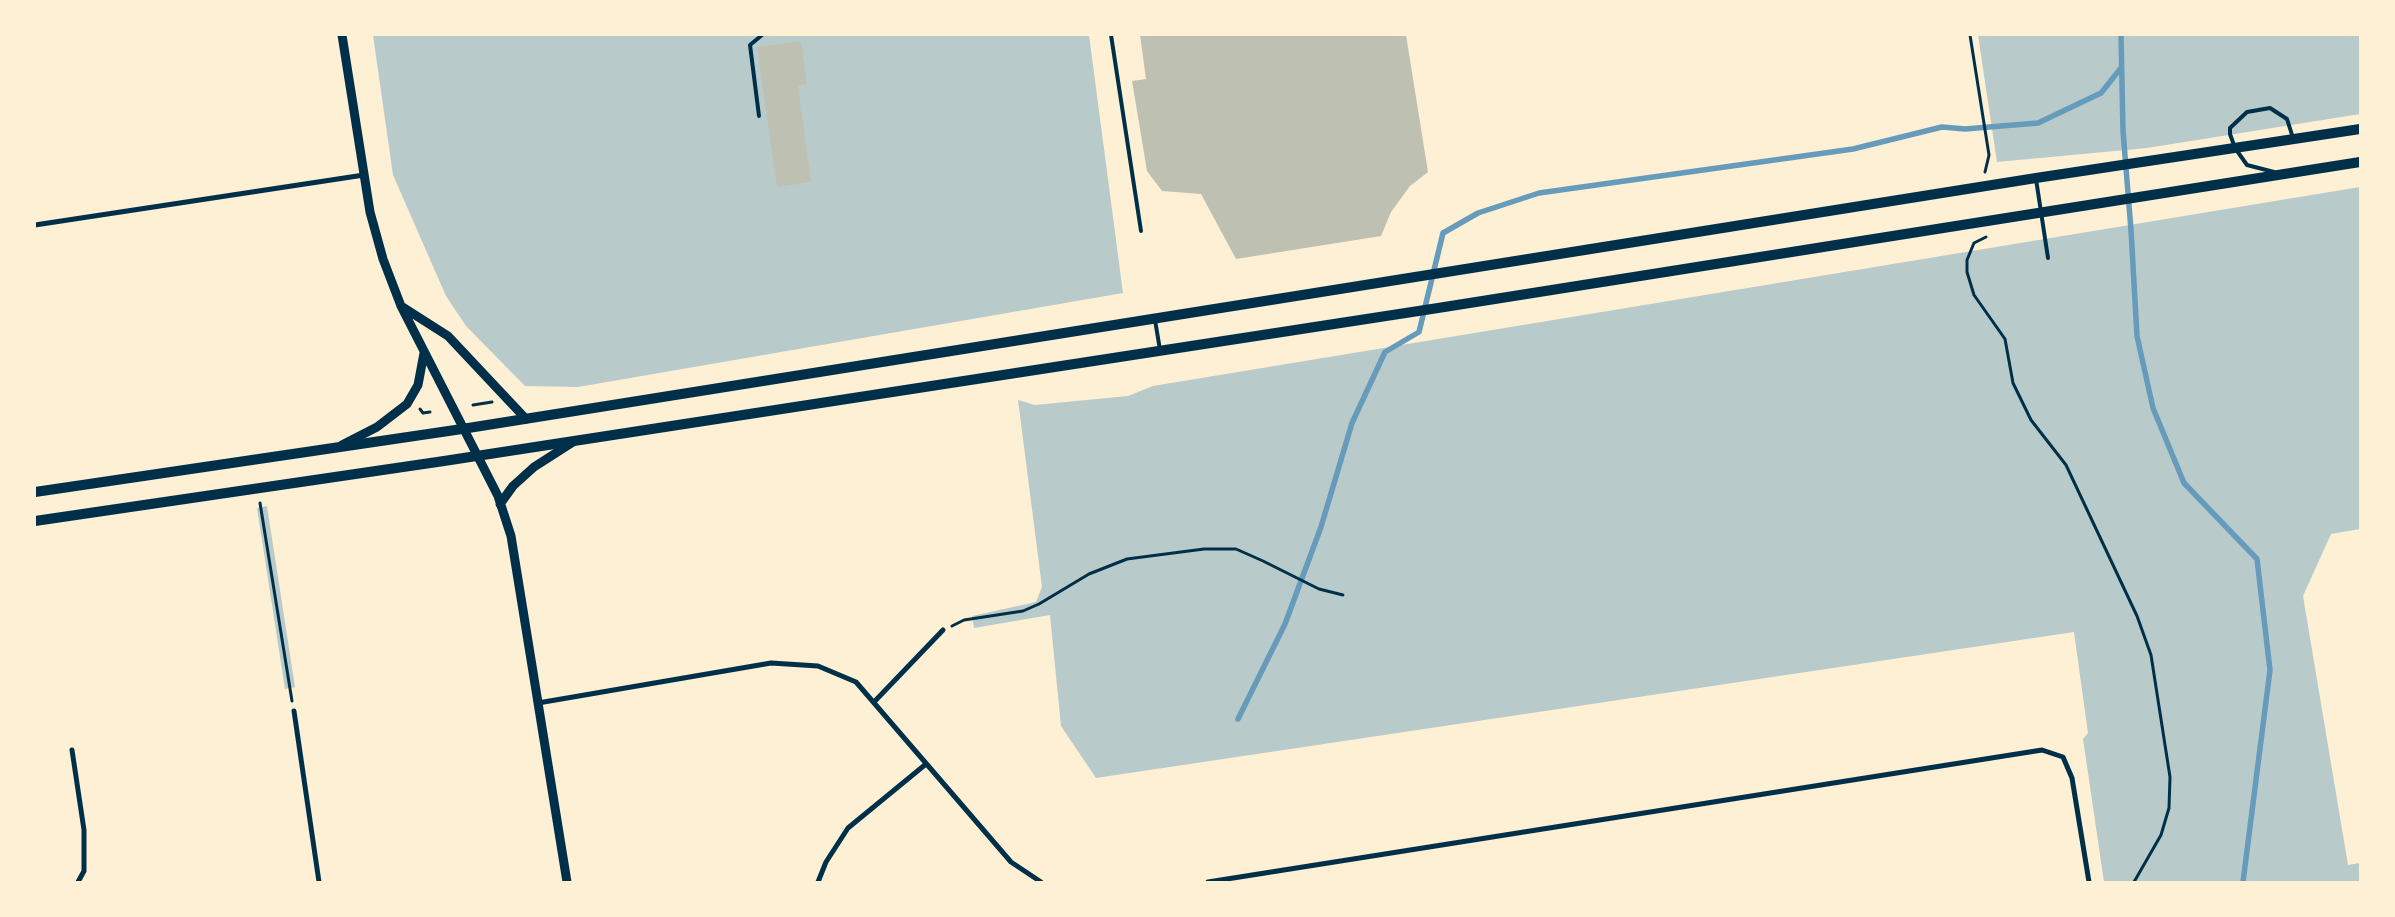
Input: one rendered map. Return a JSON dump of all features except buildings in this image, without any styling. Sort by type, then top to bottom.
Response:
[{"type":"main road","points":[[35,492],[462,429],[1447,271],[2360,129]]},
{"type":"main road","points":[[35,520],[476,456],[1438,308],[2360,162]]},
{"type":"street","points":[[342,35],[364,175],[376,234],[400,306],[500,504],[511,536],[567,882]]},
{"type":"street","points":[[35,225],[364,175]]},
{"type":"street","points":[[400,306],[448,336],[526,419]]},
{"type":"street","points":[[336,448],[377,428],[407,404],[418,385],[424,353]]},
{"type":"street","points":[[500,504],[513,486],[534,467],[574,441]]},
{"type":"street","points":[[874,702],[943,630]]},
{"type":"street","points":[[538,703],[771,663],[818,666],[856,682],[1011,862],[1041,882]]},
{"type":"street","points":[[294,711],[318,882]]},
{"type":"street","points":[[72,750],[84,830],[84,871],[78,882]]},
{"type":"street","points":[[1208,882],[2042,750],[2063,757],[2072,778],[2089,882]]},
{"type":"street","points":[[818,882],[826,862],[848,828],[926,764]]},
{"type":"lane","points":[[759,116],[750,45],[762,35]]},
{"type":"lane","points":[[1112,35],[1141,231]]},
{"type":"lane","points":[[2283,174],[2247,165],[2235,148],[2230,128],[2247,112],[2270,108],[2287,119],[2293,139]]},
{"type":"lane","points":[[2036,178],[2048,258]]},
{"type":"lane","points":[[1155,318],[1160,350]]},
{"type":"path","points":[[1970,35],[1989,155]]},
{"type":"path","points":[[1990,222],[1986,238],[1974,243],[1967,260],[1967,272],[1974,295],[2005,339],[2013,383],[2031,420],[2066,465],[2137,616],[2151,655],[2170,777],[2169,808],[2161,836],[2134,882]]},
{"type":"path","points":[[473,405],[495,401]]},
{"type":"path","points":[[481,404],[485,411]]},
{"type":"path","points":[[420,409],[424,413],[425,419]]},
{"type":"path","points":[[424,413],[430,412]]},
{"type":"path","points":[[260,502],[294,711]]},
{"type":"path","points":[[943,630],[964,620],[1023,611],[1039,604],[1089,574],[1127,559],[1204,549],[1236,549],[1319,590],[1343,595]]},
{"type":"shaded area","points":[[373,35],[1089,35],[1123,293],[578,387],[525,386],[466,326],[446,296],[393,175]]},
{"type":"shaded area","points":[[1978,35],[2360,35],[2360,114],[2147,148],[1997,162]]},
{"type":"shaded area","points":[[2360,187],[2360,529],[2331,534],[2303,596],[2348,865],[2360,863],[2360,882],[2104,882],[2083,739],[2088,733],[2074,632],[1096,778],[1061,726],[1050,615],[974,628],[972,616],[1036,602],[1042,587],[1018,400],[1035,405],[1128,396],[1153,386]]},
{"type":"shaded area","points":[[267,506],[295,687],[285,689],[257,508]]},
{"type":"waterway","points":[[2121,35],[2123,131],[2137,336],[2153,408],[2184,483],[2257,559],[2270,670],[2243,882]]},
{"type":"waterway","points":[[1238,719],[1285,624],[1321,527],[1352,423],[1385,352],[1419,332],[1443,233],[1478,213],[1539,193],[1853,149],[1942,127],[1965,129],[2038,123],[2101,93],[2121,68]]}]
